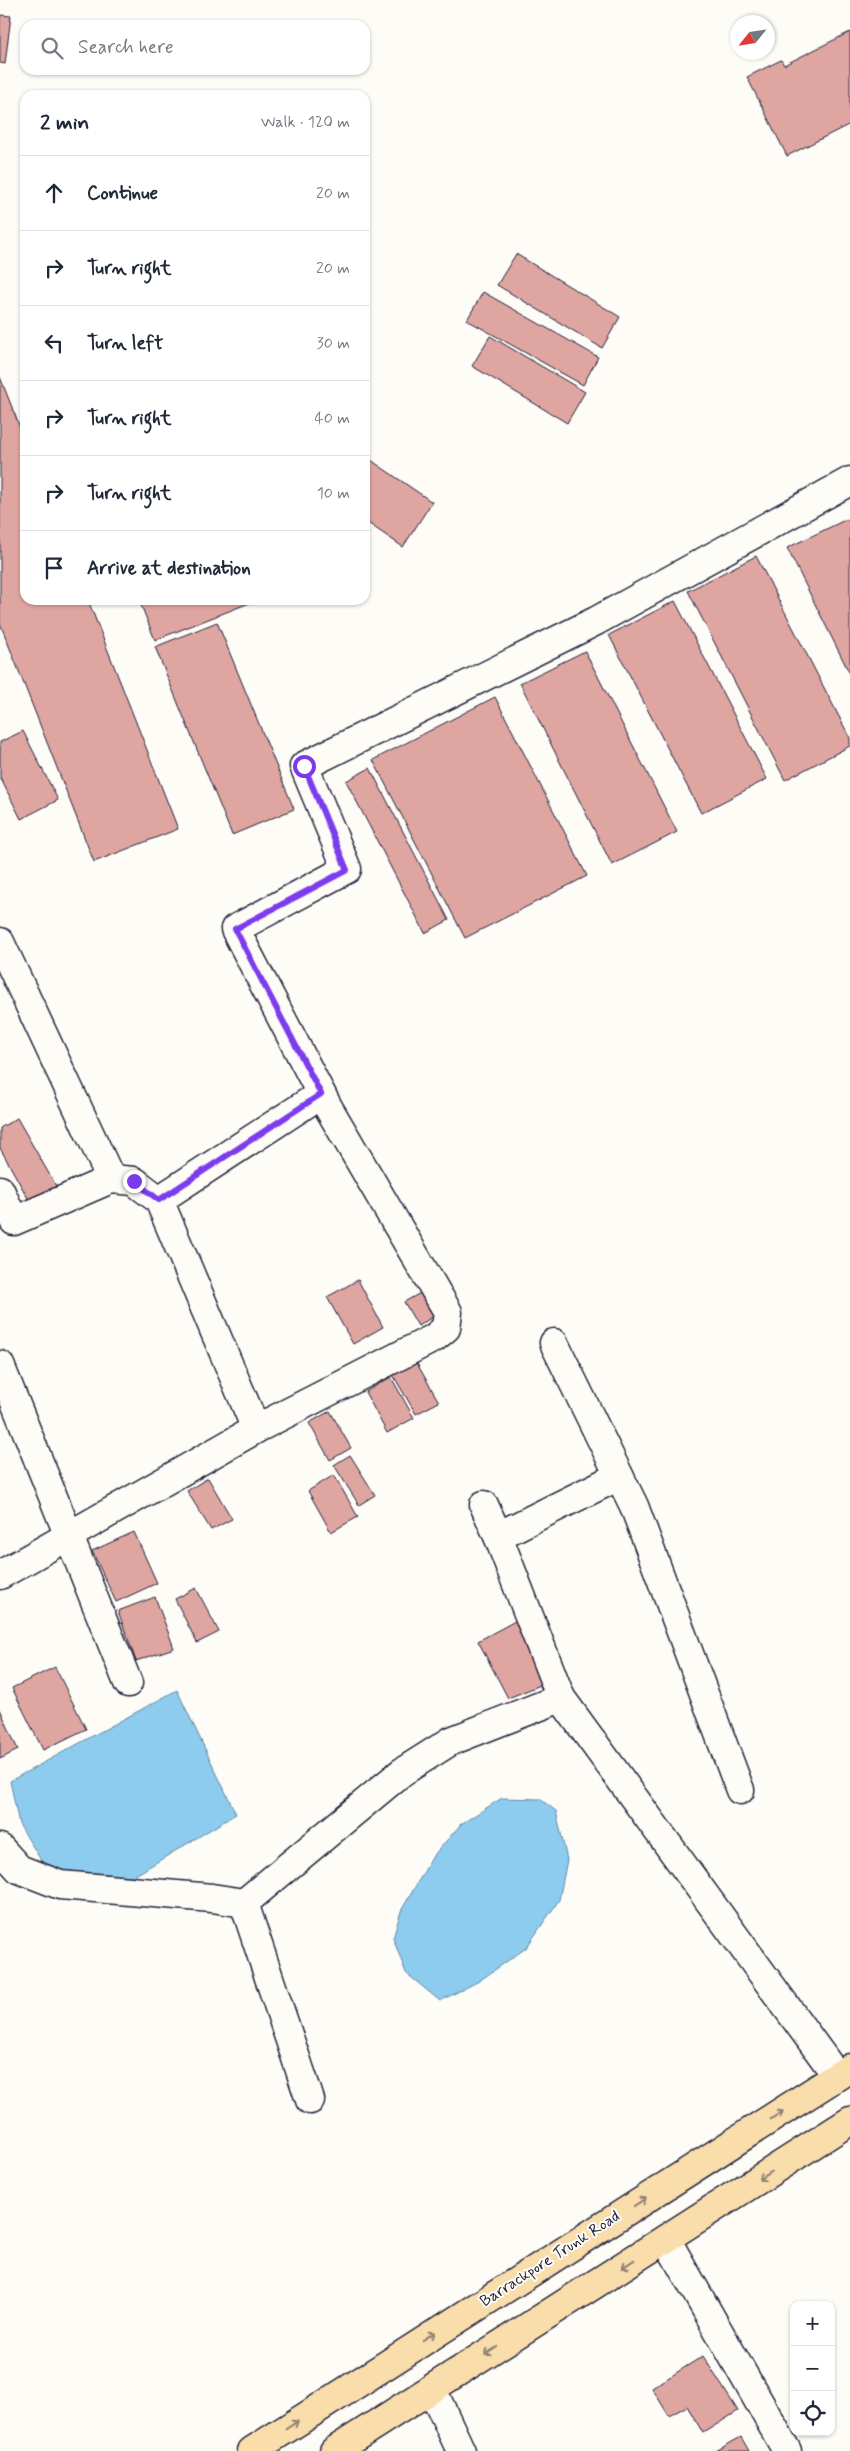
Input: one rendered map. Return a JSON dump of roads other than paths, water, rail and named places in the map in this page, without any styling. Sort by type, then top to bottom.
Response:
[{"type":"main road","name":"Barrackpore Trunk Road","points":[[252,2451],[843,2072]]},
{"type":"main road","points":[[334,2451],[850,2121]]},
{"type":"street","points":[[0,1575],[256,1429],[434,1338],[446,1328],[448,1312],[321,1094],[235,929],[347,870],[304,766],[596,621],[850,481]]},
{"type":"street","points":[[0,942],[111,1179]]},
{"type":"street","points":[[159,1200],[321,1094]]},
{"type":"street","points":[[0,1190],[7,1225],[111,1179],[134,1181],[159,1200],[256,1429]]},
{"type":"street","points":[[554,1343],[634,1506],[740,1790]]},
{"type":"street","points":[[0,1365],[128,1683]]},
{"type":"street","points":[[498,1536],[619,1476]]},
{"type":"street","points":[[484,1504],[561,1698],[843,2072]]},
{"type":"street","points":[[0,1848],[19,1868],[60,1884],[212,1898],[244,1903],[402,1772],[452,1741],[561,1698]]},
{"type":"street","points":[[244,1903],[310,2100]]},
{"type":"street","points":[[666,2239],[787,2451]]},
{"type":"street","points":[[432,2389],[461,2451]]},
{"type":"water","points":[[177,1690],[236,1814],[134,1876],[47,1870],[19,1824],[10,1781]]},
{"type":"water","points":[[502,1798],[540,1799],[556,1811],[567,1860],[559,1900],[526,1948],[479,1981],[440,2001],[406,1973],[393,1938],[401,1911],[433,1856],[461,1824]]}]
